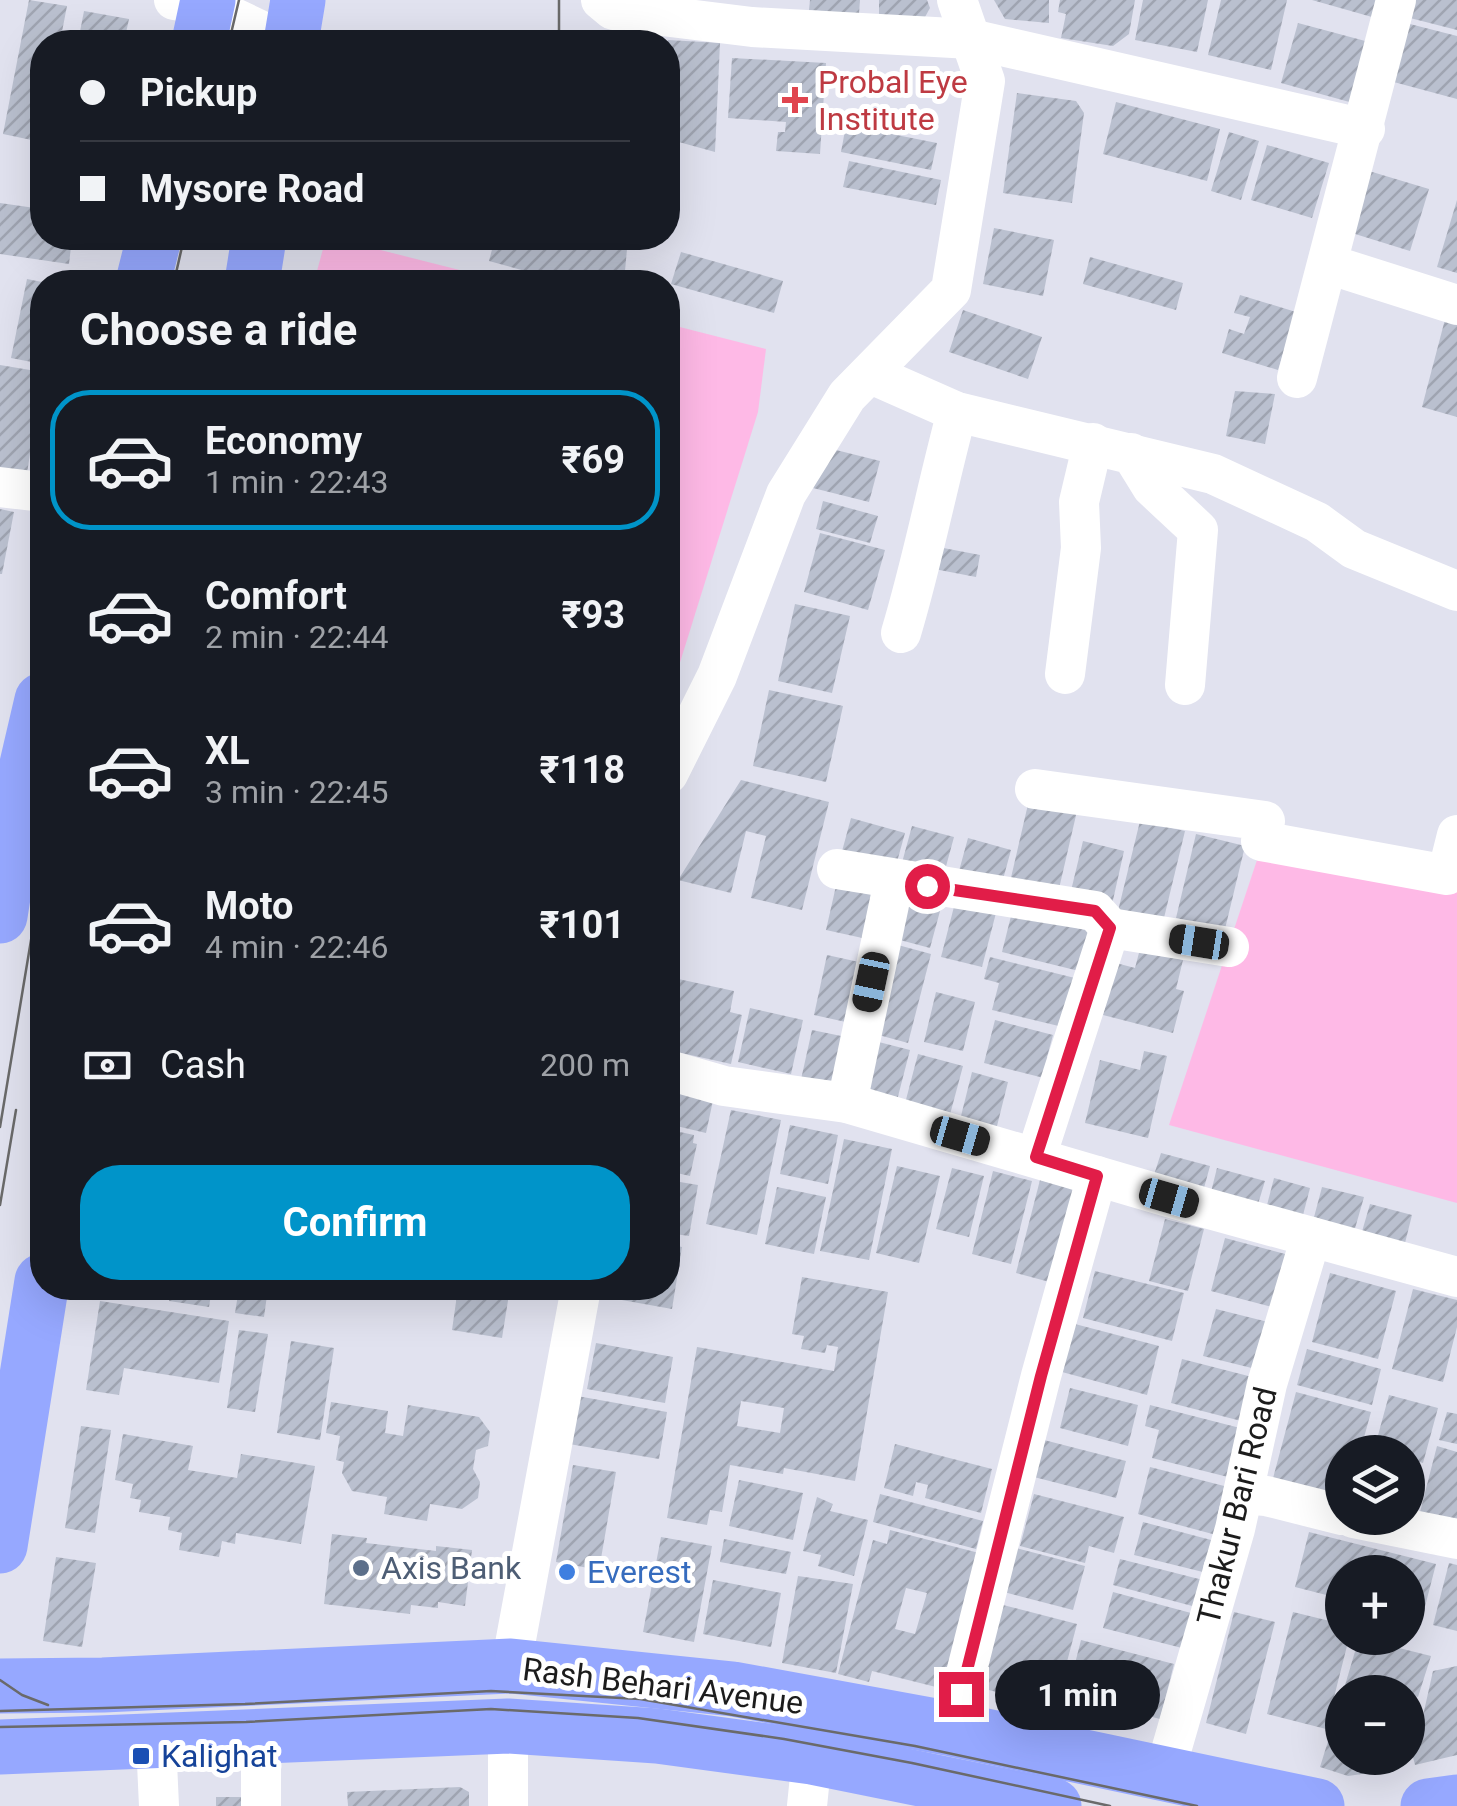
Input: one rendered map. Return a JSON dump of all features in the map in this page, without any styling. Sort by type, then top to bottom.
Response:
[{"type":"main road","points":[[291,30],[298,0]]},
{"type":"main road","points":[[0,916],[26,717]]},
{"type":"main road","points":[[0,1546],[39,1300]]},
{"type":"main road","name":"Rash Behari Avenue","points":[[0,1686],[103,1685],[510,1666],[734,1689],[952,1729],[1317,1806]]},
{"type":"main road","name":"Rash Behari Avenue","points":[[0,1747],[508,1726],[657,1736],[810,1782],[1054,1806]]},
{"type":"main road","points":[[1428,1806],[1457,1802]]},
{"type":"street","points":[[601,0],[613,10],[752,27],[971,39],[1365,129]]},
{"type":"street","points":[[680,750],[717,676],[786,494],[848,396],[952,290],[986,81],[957,0]]},
{"type":"street","points":[[1298,378],[1396,0]]},
{"type":"street","points":[[197,12],[252,30]]},
{"type":"street","points":[[1328,264],[1457,306]]},
{"type":"street","points":[[871,374],[957,412],[1212,474],[1317,522],[1354,549],[1457,592]]},
{"type":"street","points":[[901,633],[924,558],[935,491],[957,412]]},
{"type":"street","points":[[1065,674],[1081,548],[1079,502],[1112,448]]},
{"type":"street","points":[[1112,448],[1198,530],[1185,685]]},
{"type":"street","points":[[0,487],[30,491]]},
{"type":"street","points":[[1035,788],[1264,821],[1261,840],[1446,875],[1457,835]]},
{"type":"street","points":[[838,869],[1095,911],[1110,928],[1229,947]]},
{"type":"street","points":[[847,1103],[894,880]]},
{"type":"street","points":[[1036,1157],[1110,928]]},
{"type":"street","points":[[680,1073],[724,1086],[847,1103],[1311,1238],[1457,1276]]},
{"type":"street","points":[[952,1729],[1041,1376],[1097,1176]]},
{"type":"street","name":"Thakur Bari Road","points":[[1164,1776],[1243,1494],[1267,1384],[1311,1238]]},
{"type":"street","points":[[510,1666],[579,1300]]},
{"type":"street","points":[[1243,1494],[1325,1511]]},
{"type":"street","points":[[1425,1533],[1457,1540]]},
{"type":"street","points":[[508,1726],[508,1806]]},
{"type":"street","points":[[261,1736],[261,1806]]},
{"type":"street","points":[[156,1740],[159,1806]]},
{"type":"shaded area","points":[[323,250],[380,250],[460,270],[317,270]]},
{"type":"shaded area","points":[[680,327],[766,349],[758,412],[680,662]]},
{"type":"shaded area","points":[[1260,851],[1457,884],[1457,1203],[1169,1125]]},
{"type":"building","points":[[29,0],[67,6],[62,30],[30,30],[30,140],[3,134]]},
{"type":"building","points":[[810,0],[860,0],[859,14],[809,10]]},
{"type":"building","points":[[879,0],[927,0],[930,8],[920,26],[879,24]]},
{"type":"building","points":[[994,0],[1049,0],[1049,23],[1005,19]]},
{"type":"building","points":[[1060,0],[1135,0],[1129,34],[1113,46],[1061,38],[1066,14],[1058,12]]},
{"type":"building","points":[[1143,0],[1208,0],[1197,52],[1135,40]]},
{"type":"building","points":[[1221,0],[1287,0],[1271,70],[1208,55]]},
{"type":"building","points":[[1312,0],[1384,0],[1379,19]]},
{"type":"building","points":[[1415,0],[1457,0],[1457,30],[1410,18]]},
{"type":"building","points":[[84,11],[129,19],[127,30],[80,30]]},
{"type":"building","points":[[1298,23],[1369,42],[1353,103],[1281,83]]},
{"type":"building","points":[[1406,23],[1457,36],[1457,99],[1390,81]]},
{"type":"building","points":[[680,41],[720,43],[715,152],[680,142]]},
{"type":"building","points":[[732,58],[826,63],[820,154],[776,151],[778,132],[785,132],[786,122],[728,118]]},
{"type":"building","points":[[1017,93],[1076,101],[1084,113],[1072,203],[1003,193]]},
{"type":"building","points":[[1116,102],[1220,129],[1207,181],[1103,154]]},
{"type":"building","points":[[846,125],[937,143],[931,170],[841,152]]},
{"type":"building","points":[[1229,132],[1259,141],[1241,200],[1211,191]]},
{"type":"building","points":[[1267,145],[1329,163],[1312,218],[1251,200]]},
{"type":"building","points":[[849,161],[941,180],[936,205],[843,187]]},
{"type":"building","points":[[1369,171],[1429,189],[1410,251],[1339,229]]},
{"type":"building","points":[[1457,200],[1457,273],[1437,267]]},
{"type":"building","points":[[0,203],[30,207],[30,250],[71,250],[69,264],[0,254]]},
{"type":"building","points":[[994,228],[1054,240],[1043,296],[983,284]]},
{"type":"building","points":[[492,250],[627,250],[625,270],[522,270],[489,261]]},
{"type":"building","points":[[681,252],[783,281],[774,313],[680,287],[680,270],[675,270]]},
{"type":"building","points":[[1090,257],[1183,283],[1176,310],[1083,284]]},
{"type":"building","points":[[27,279],[30,280],[30,362],[11,358]]},
{"type":"building","points":[[1240,295],[1296,312],[1278,370],[1222,353],[1229,329],[1244,334],[1250,317],[1234,313]]},
{"type":"building","points":[[1448,308],[1457,311],[1457,417],[1422,407]]},
{"type":"building","points":[[963,310],[1042,337],[1028,379],[949,352]]},
{"type":"building","points":[[0,365],[30,370],[30,454],[27,474],[0,469]]},
{"type":"building","points":[[1235,391],[1275,394],[1265,444],[1226,436]]},
{"type":"building","points":[[832,449],[880,461],[869,502],[813,488]]},
{"type":"building","points":[[823,501],[878,516],[870,543],[816,529]]},
{"type":"building","points":[[0,509],[14,512],[2,574],[0,574]]},
{"type":"building","points":[[820,533],[885,550],[868,610],[804,592]]},
{"type":"building","points":[[933,546],[980,555],[976,577],[929,568]]},
{"type":"building","points":[[795,604],[850,616],[832,693],[778,681]]},
{"type":"building","points":[[769,690],[843,706],[826,782],[753,766]]},
{"type":"building","points":[[741,780],[829,802],[802,910],[751,898],[766,836],[746,831],[731,893],[680,880]]},
{"type":"building","points":[[1029,800],[1077,811],[1058,893],[1010,882]]},
{"type":"building","points":[[851,818],[905,833],[895,869],[841,855]]},
{"type":"building","points":[[1140,821],[1185,831],[1163,922],[1118,911]]},
{"type":"building","points":[[912,826],[954,837],[942,881],[900,870]]},
{"type":"building","points":[[1196,834],[1245,846],[1225,929],[1176,918]]},
{"type":"building","points":[[968,838],[1011,850],[999,894],[956,882]]},
{"type":"building","points":[[1083,841],[1124,851],[1111,909],[1069,899]]},
{"type":"building","points":[[838,877],[888,888],[876,941],[826,930]]},
{"type":"building","points":[[897,888],[943,900],[930,948],[885,936]]},
{"type":"building","points":[[956,899],[997,909],[982,967],[941,957]]},
{"type":"building","points":[[1012,912],[1089,931],[1079,971],[1002,952]]},
{"type":"building","points":[[887,942],[931,954],[908,1043],[864,1031]]},
{"type":"building","points":[[1140,949],[1183,960],[1176,989],[1184,991],[1173,1033],[1103,1015],[1116,963],[1135,968]]},
{"type":"building","points":[[827,955],[868,964],[855,1024],[814,1015]]},
{"type":"building","points":[[990,957],[1079,979],[1067,1028],[992,1010],[999,983],[984,979]]},
{"type":"building","points":[[680,979],[734,991],[730,1012],[742,1015],[731,1064],[680,1053]]},
{"type":"building","points":[[936,992],[975,1002],[963,1051],[924,1042]]},
{"type":"building","points":[[750,1008],[803,1020],[791,1074],[738,1062]]},
{"type":"building","points":[[995,1020],[1053,1035],[1047,1057],[1053,1059],[1048,1079],[984,1063]]},
{"type":"building","points":[[812,1030],[851,1038],[838,1093],[800,1084]]},
{"type":"building","points":[[867,1039],[910,1050],[895,1108],[852,1097]]},
{"type":"building","points":[[1144,1051],[1167,1056],[1148,1138],[1085,1123],[1100,1060],[1140,1070]]},
{"type":"building","points":[[918,1054],[963,1066],[948,1122],[903,1111]]},
{"type":"building","points":[[972,1072],[1008,1082],[995,1134],[959,1124]]},
{"type":"building","points":[[680,1089],[714,1096],[706,1133],[680,1127]]},
{"type":"building","points":[[731,1110],[781,1120],[757,1235],[706,1224]]},
{"type":"building","points":[[790,1125],[838,1135],[828,1184],[780,1174]]},
{"type":"building","points":[[680,1132],[694,1135],[693,1143],[697,1144],[690,1176],[680,1174]]},
{"type":"building","points":[[844,1139],[892,1149],[869,1260],[820,1251]]},
{"type":"building","points":[[1161,1153],[1210,1166],[1204,1188],[1154,1175]]},
{"type":"building","points":[[897,1166],[940,1176],[919,1263],[876,1253]]},
{"type":"building","points":[[952,1168],[984,1176],[969,1237],[936,1229]]},
{"type":"building","points":[[1217,1168],[1265,1181],[1258,1204],[1211,1192]]},
{"type":"building","points":[[993,1171],[1032,1181],[1011,1264],[972,1254]]},
{"type":"building","points":[[1274,1178],[1310,1188],[1302,1219],[1266,1209]]},
{"type":"building","points":[[1040,1180],[1081,1191],[1057,1284],[1016,1273]]},
{"type":"building","points":[[680,1182],[698,1185],[689,1236],[680,1235]]},
{"type":"building","points":[[777,1187],[826,1197],[814,1254],[765,1244]]},
{"type":"building","points":[[1322,1187],[1364,1197],[1354,1232],[1313,1221]]},
{"type":"building","points":[[1370,1204],[1412,1215],[1404,1247],[1361,1235]]},
{"type":"building","points":[[1165,1219],[1204,1229],[1188,1291],[1149,1281]]},
{"type":"building","points":[[1225,1238],[1289,1255],[1276,1308],[1211,1291]]},
{"type":"building","points":[[1095,1271],[1184,1293],[1172,1341],[1083,1318]]},
{"type":"building","points":[[1330,1273],[1396,1291],[1378,1359],[1312,1342]]},
{"type":"building","points":[[802,1277],[888,1292],[855,1481],[784,1468],[783,1474],[730,1465],[722,1512],[710,1510],[707,1525],[667,1518],[697,1347],[834,1371],[838,1347],[827,1345],[825,1353],[801,1349],[804,1336],[792,1334]],"holes":[[[741,1401],[784,1408],[780,1433],[737,1426]]]},
{"type":"building","points":[[1413,1289],[1457,1300],[1457,1327],[1443,1382],[1392,1369]]},
{"type":"building","points":[[169,1300],[210,1300],[209,1307]]},
{"type":"building","points":[[237,1300],[266,1300],[264,1317],[235,1313]]},
{"type":"building","points":[[456,1300],[508,1300],[502,1338],[452,1330]]},
{"type":"building","points":[[622,1300],[673,1300],[672,1309]]},
{"type":"building","points":[[100,1301],[229,1321],[219,1383],[124,1368],[119,1395],[86,1390]]},
{"type":"building","points":[[1216,1309],[1280,1325],[1268,1372],[1203,1356]]},
{"type":"building","points":[[1075,1324],[1159,1346],[1147,1395],[1062,1372]]},
{"type":"building","points":[[239,1330],[268,1334],[255,1412],[227,1408]]},
{"type":"building","points":[[291,1341],[334,1348],[320,1440],[277,1433]]},
{"type":"building","points":[[596,1343],[673,1357],[665,1403],[587,1389]]},
{"type":"building","points":[[1307,1349],[1381,1369],[1372,1405],[1297,1385]]},
{"type":"building","points":[[1182,1359],[1260,1379],[1249,1423],[1171,1403]]},
{"type":"building","points":[[1070,1388],[1138,1405],[1128,1446],[1060,1428]]},
{"type":"building","points":[[1296,1392],[1371,1412],[1365,1435],[1325,1435],[1325,1496],[1272,1482]]},
{"type":"building","points":[[1389,1395],[1438,1408],[1425,1456],[1425,1435],[1378,1435]]},
{"type":"building","points":[[577,1396],[667,1412],[659,1459],[569,1444]]},
{"type":"building","points":[[331,1402],[388,1411],[385,1433],[403,1436],[408,1405],[479,1417],[490,1432],[488,1446],[476,1450],[473,1469],[480,1482],[478,1498],[462,1509],[430,1504],[427,1521],[384,1514],[387,1497],[352,1491],[342,1473],[344,1462],[336,1460],[340,1436],[326,1433]]},
{"type":"building","points":[[1150,1405],[1244,1429],[1232,1478],[1152,1458],[1159,1430],[1145,1426]]},
{"type":"building","points":[[1447,1412],[1457,1414],[1457,1444],[1439,1440]]},
{"type":"building","points":[[81,1426],[111,1430],[95,1533],[65,1528]]},
{"type":"building","points":[[123,1434],[193,1446],[188,1470],[237,1478],[241,1454],[315,1466],[301,1544],[236,1533],[235,1544],[222,1541],[219,1557],[179,1550],[182,1533],[168,1530],[170,1517],[139,1512],[141,1500],[130,1498],[133,1484],[115,1480]]},
{"type":"building","points":[[1044,1440],[1126,1461],[1116,1498],[1034,1477]]},
{"type":"building","points":[[895,1444],[992,1469],[981,1513],[925,1498],[928,1485],[916,1482],[913,1496],[884,1488]]},
{"type":"building","points":[[1437,1446],[1457,1452],[1457,1522],[1425,1513],[1425,1493]]},
{"type":"building","points":[[573,1465],[616,1472],[599,1570],[556,1562]]},
{"type":"building","points":[[1150,1467],[1232,1488],[1220,1536],[1138,1514]]},
{"type":"building","points":[[739,1480],[803,1493],[793,1540],[729,1526]]},
{"type":"building","points":[[880,1494],[983,1521],[976,1549],[873,1522]]},
{"type":"building","points":[[1034,1494],[1124,1517],[1114,1553],[1089,1546],[1085,1563],[1020,1546]]},
{"type":"building","points":[[817,1497],[833,1504],[830,1511],[868,1520],[854,1576],[818,1566],[821,1555],[803,1551]]},
{"type":"building","points":[[1143,1522],[1215,1541],[1207,1573],[1134,1555]]},
{"type":"building","points":[[890,1530],[979,1553],[944,1689],[872,1671],[869,1682],[838,1674],[873,1540],[887,1544]],"holes":[[[906,1588],[927,1593],[915,1634],[895,1629]]]},
{"type":"building","points":[[1309,1532],[1400,1555],[1325,1555],[1325,1595],[1295,1587]]},
{"type":"building","points":[[332,1534],[367,1538],[366,1543],[436,1551],[436,1546],[472,1550],[465,1606],[438,1602],[438,1608],[411,1605],[410,1614],[324,1604]]},
{"type":"building","points":[[661,1537],[712,1546],[694,1642],[643,1632]]},
{"type":"building","points":[[724,1539],[791,1552],[786,1574],[720,1562]]},
{"type":"building","points":[[1016,1548],[1085,1566],[1073,1610],[1004,1592]]},
{"type":"building","points":[[56,1557],[96,1563],[82,1647],[43,1641]]},
{"type":"building","points":[[1120,1559],[1203,1580],[1196,1607],[1113,1585]]},
{"type":"building","points":[[1425,1561],[1436,1564],[1425,1606]]},
{"type":"building","points":[[1449,1563],[1457,1565],[1457,1631],[1433,1625]]},
{"type":"building","points":[[798,1576],[853,1584],[836,1673],[782,1663]]},
{"type":"building","points":[[713,1580],[781,1593],[771,1647],[703,1634]]},
{"type":"building","points":[[1113,1592],[1191,1613],[1182,1648],[1103,1628]]},
{"type":"building","points":[[999,1604],[1077,1624],[1055,1707],[977,1687]]},
{"type":"building","points":[[1234,1612],[1275,1622],[1246,1734],[1206,1723]]},
{"type":"building","points":[[1293,1612],[1325,1620],[1325,1655],[1345,1655],[1340,1675],[1325,1675],[1325,1729],[1267,1714]]},
{"type":"building","points":[[1081,1640],[1174,1664],[1160,1719],[1067,1695]]},
{"type":"building","points":[[1354,1655],[1431,1656],[1425,1675],[1348,1675]]},
{"type":"building","points":[[1457,1666],[1457,1755],[1425,1763],[1425,1707],[1433,1671]]},
{"type":"building","points":[[460,1787],[469,1792],[469,1806],[348,1806],[347,1792]]},
{"type":"building","points":[[216,1797],[252,1797],[252,1806],[216,1806]]},
{"type":"tram line","points":[[232,30],[239,0]]},
{"type":"tram line","points":[[559,0],[559,30]]},
{"type":"tram line","points":[[177,270],[181,250]]},
{"type":"tram line","points":[[0,1127],[30,946]]},
{"type":"tram line","points":[[0,1205],[16,1110]]},
{"type":"tram line","points":[[0,1680],[22,1695],[48,1705]]},
{"type":"tram line","points":[[0,1711],[491,1691],[640,1699],[915,1746],[1197,1806]]},
{"type":"tram line","points":[[0,1727],[246,1722],[491,1709],[638,1718],[784,1739],[1110,1806]]},
{"type":"place","name":"Probal Eye Institute","points":[[795,100]]},
{"type":"place","name":"Axis Bank","points":[[361,1568]]},
{"type":"place","name":"Everest","points":[[567,1572]]},
{"type":"place","name":"Kalighat","points":[[141,1756]]},
{"type":"route","points":[[927,886],[1095,911],[1110,928],[1036,1157],[1097,1176],[1041,1376],[961,1694]]}]
